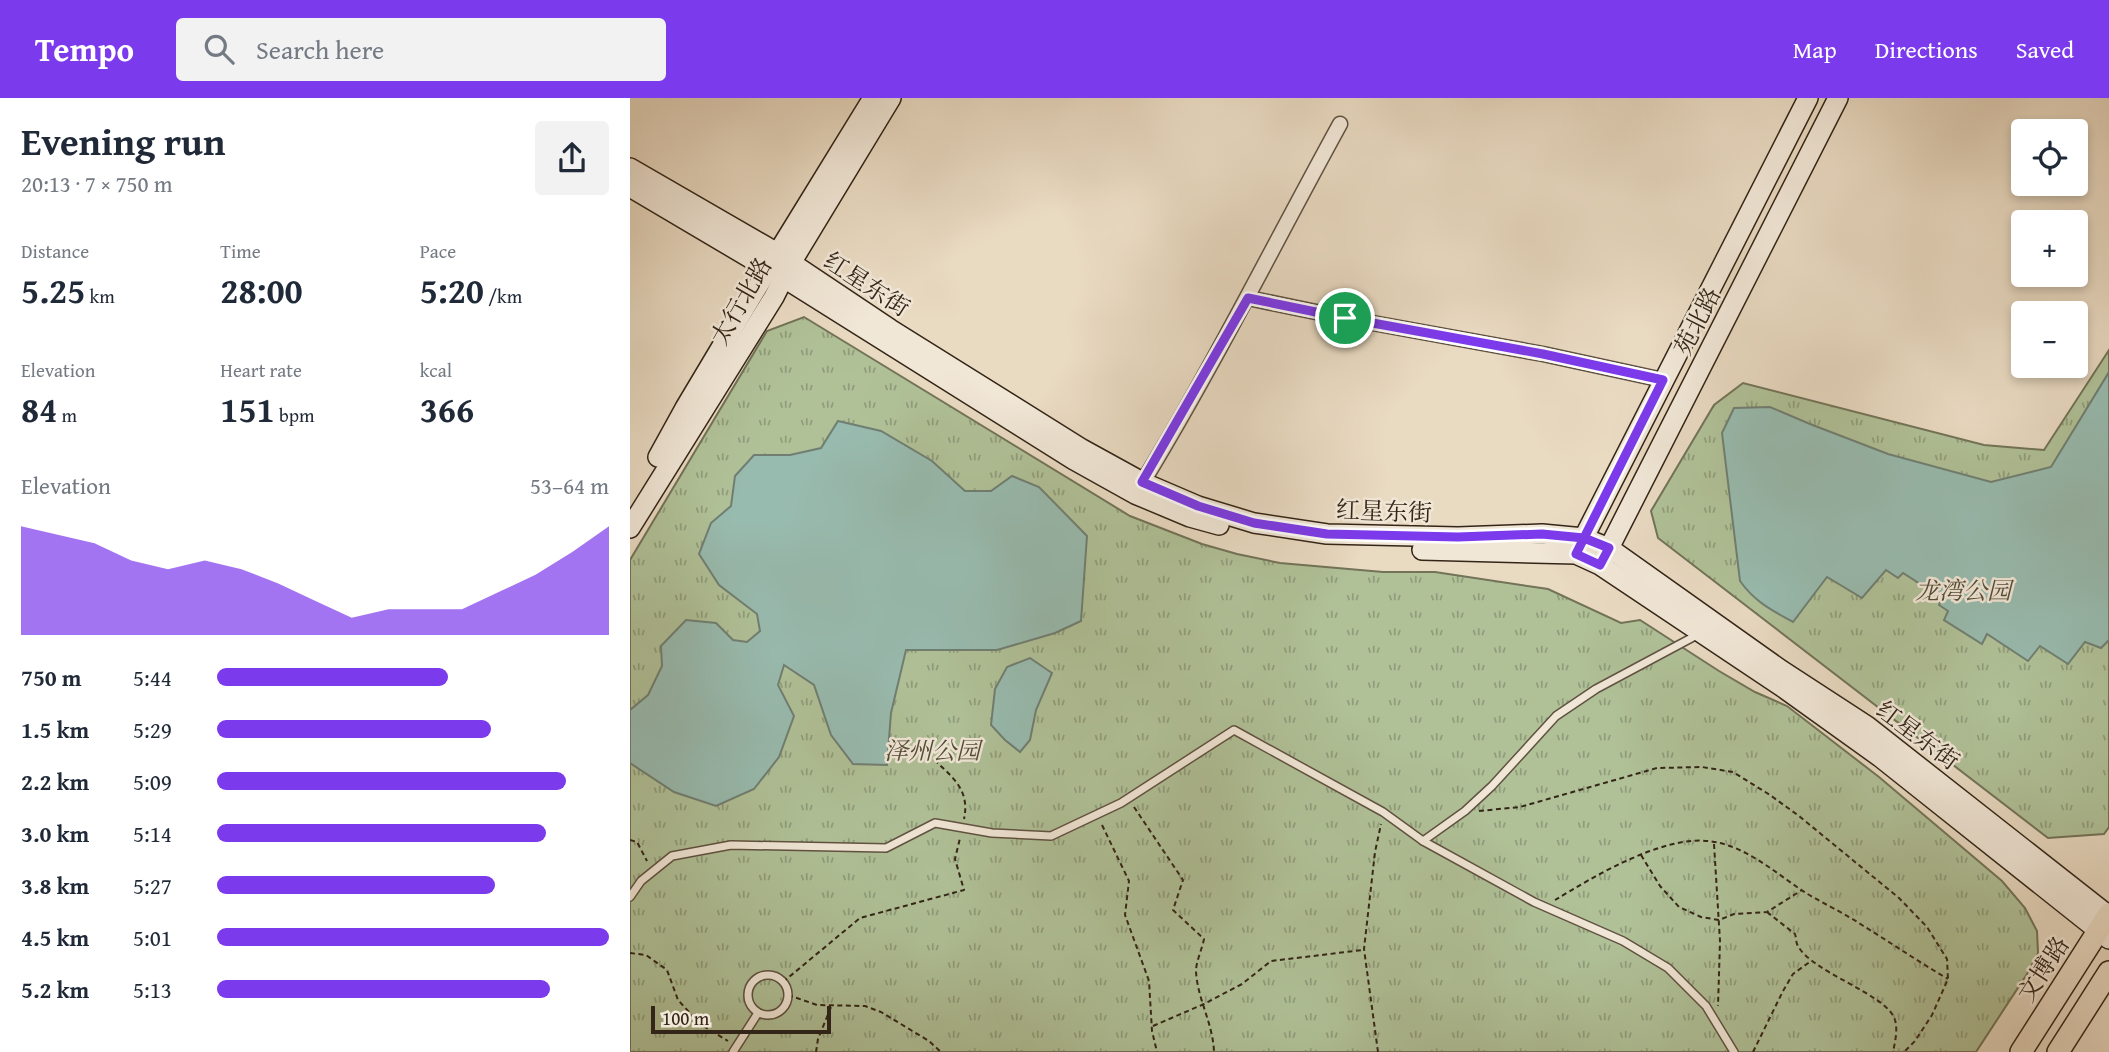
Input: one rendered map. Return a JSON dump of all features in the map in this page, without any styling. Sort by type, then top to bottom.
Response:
[{"type":"main road","name":"太行北路","points":[[630,528],[727,374],[780,266],[873,98]]},
{"type":"main road","name":"太行北路","points":[[630,503],[685,408],[891,98]]},
{"type":"main road","name":"苑北路","points":[[1580,546],[1808,98]]},
{"type":"main road","name":"苑北路","points":[[1604,557],[1838,98]]},
{"type":"main road","name":"红星东街","points":[[630,168],[1074,460],[1139,488],[1254,523],[1327,534],[1458,537],[1542,534],[1604,557],[1867,726],[2107,923]]},
{"type":"main road","name":"红星东街","points":[[630,187],[780,266]]},
{"type":"main road","name":"红星东街","points":[[1604,557],[1701,633],[1781,686],[2107,923]]},
{"type":"main road","name":"文博路","points":[[2021,1052],[2107,923]]},
{"type":"main road","points":[[2058,1052],[2109,972]]},
{"type":"street","points":[[1139,488],[1248,298],[1340,124]]},
{"type":"street","points":[[1248,298],[1543,354],[1663,380]]},
{"type":"lane","points":[[1423,841],[1465,811],[1492,786],[1556,716],[1596,689],[1701,633]]},
{"type":"lane","points":[[630,897],[641,881],[672,856],[731,845],[886,848],[935,823],[992,833],[1051,836],[1128,799],[1234,730],[1383,812],[1423,841],[1545,906],[1623,941],[1668,968],[1706,1006],[1734,1052]]},
{"type":"lane","points":[[766,975],[783,982],[788,995],[787,1002],[778,1013],[771,1015],[758,1013],[749,1003],[748,991],[750,985],[760,976],[766,975]]},
{"type":"lane","points":[[735,1049],[758,1013]]},
{"type":"path","points":[[783,982],[860,918],[964,890],[955,859],[966,810],[963,788],[928,754]]},
{"type":"path","points":[[1465,811],[1520,807],[1657,768],[1702,767],[1733,772],[1799,816],[1899,898],[1927,927],[1947,959],[1948,979],[1933,1016],[1904,1052]]},
{"type":"path","points":[[1128,799],[1183,880],[1173,910],[1204,939],[1196,970],[1213,1034],[1214,1052]]},
{"type":"path","points":[[1378,1052],[1364,949],[1375,852],[1383,812]]},
{"type":"path","points":[[1097,814],[1129,881],[1125,915],[1149,981],[1157,1052]]},
{"type":"path","points":[[630,840],[637,842],[653,872]]},
{"type":"path","points":[[1545,906],[1586,881],[1641,854],[1680,842],[1707,841],[1761,860],[1802,890],[1862,924],[1948,979]]},
{"type":"path","points":[[1714,843],[1720,942],[1718,1025]]},
{"type":"path","points":[[1641,854],[1660,886],[1679,907],[1701,917],[1719,920],[1734,915],[1767,912],[1802,890]]},
{"type":"path","points":[[1767,912],[1795,934],[1798,946],[1812,960],[1885,1004],[1895,1018],[1893,1052]]},
{"type":"path","points":[[1152,1026],[1242,984],[1271,961],[1364,949]]},
{"type":"path","points":[[630,953],[646,955],[667,970],[678,1000],[700,1024],[735,1049]]},
{"type":"path","points":[[1753,1052],[1793,974],[1812,960]]},
{"type":"path","points":[[788,995],[817,1005],[865,1006],[881,1012],[942,1052]]},
{"type":"path","points":[[816,1052],[818,1039],[832,1005]]},
{"type":"green space","name":"泽州公园","points":[[804,317],[1130,516],[1202,544],[1280,563],[1383,572],[1435,572],[1548,589],[1621,623],[1640,620],[1719,671],[1755,692],[1787,706],[1879,777],[2002,881],[2025,908],[2037,931],[2038,953],[2027,974],[1976,1052],[630,1052],[630,560],[767,331]]},
{"type":"green space","name":"龙湾公园","points":[[2109,350],[2109,827],[2104,834],[2048,838],[1658,538],[1651,511],[1714,405],[1743,383],[1984,445],[2044,450]]},
{"type":"water","points":[[2109,372],[2109,640],[2101,648],[2085,642],[2068,664],[2040,646],[2028,661],[1987,634],[1982,644],[1944,620],[1948,611],[1939,605],[1942,598],[1903,573],[1898,578],[1886,570],[1862,598],[1827,577],[1793,622],[1757,600],[1740,581],[1722,433],[1734,408],[1770,407],[1888,454],[1991,482],[2051,467]]},
{"type":"water","points":[[838,421],[881,431],[932,461],[965,491],[991,491],[1012,476],[1039,487],[1087,536],[1081,621],[1055,633],[997,650],[906,650],[891,713],[887,765],[853,764],[831,735],[814,685],[784,665],[778,685],[794,716],[779,757],[754,789],[716,806],[674,792],[630,763],[630,710],[648,695],[662,666],[661,646],[686,620],[716,623],[733,640],[747,642],[760,631],[757,614],[719,585],[699,554],[711,523],[731,506],[735,476],[754,455],[790,455],[821,448]]},
{"type":"water","points":[[1030,658],[1052,673],[1036,710],[1030,740],[1020,752],[991,725],[995,689],[1007,667]]},
{"type":"route","points":[[1345,318],[1248,298],[1142,482],[1198,506],[1254,523],[1327,534],[1458,537],[1542,534],[1584,538],[1609,548],[1600,565],[1576,554],[1584,538],[1663,380],[1543,354],[1345,318]]}]
